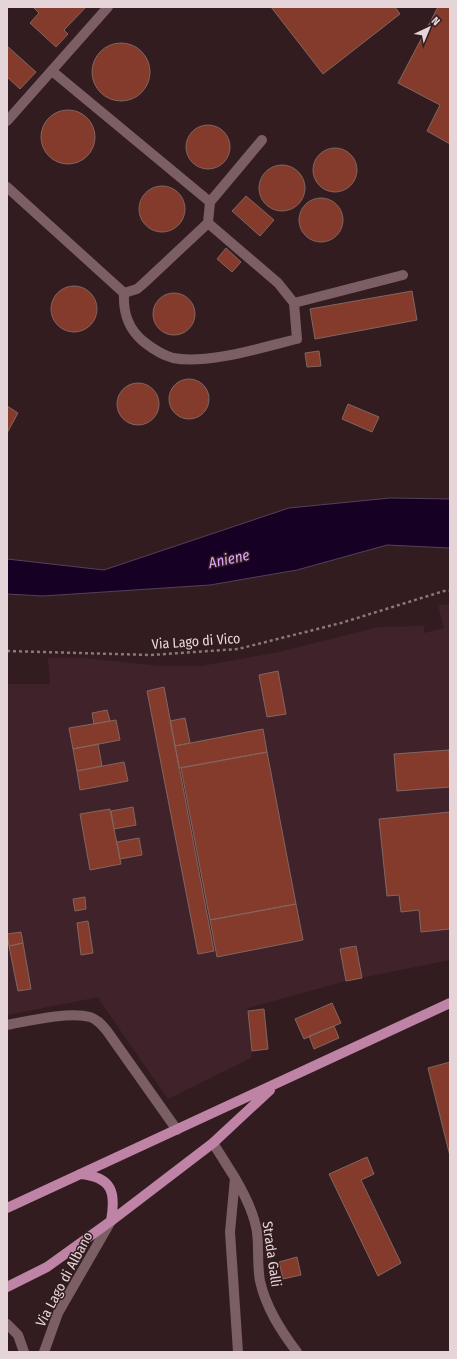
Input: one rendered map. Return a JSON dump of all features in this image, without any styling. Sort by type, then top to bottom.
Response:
[{"type":"main road","points":[[7,1208],[450,1003]]},
{"type":"main road","points":[[7,1287],[51,1264],[111,1221],[213,1143],[278,1083]]},
{"type":"main road","points":[[80,1174],[96,1177],[110,1188],[114,1200],[111,1221]]},
{"type":"street","points":[[7,122],[108,7]]},
{"type":"street","points":[[52,71],[210,202]]},
{"type":"street","points":[[124,293],[137,289],[208,223],[210,202],[262,140]]},
{"type":"street","points":[[7,187],[124,293],[125,313],[132,330],[138,338],[151,348],[172,358],[195,360],[297,339],[294,302],[278,284],[208,223]]},
{"type":"street","points":[[294,302],[403,275]]},
{"type":"street","points":[[7,1025],[74,1015],[87,1016],[95,1019],[106,1030],[177,1130]]},
{"type":"street","name":"Strada Galli","points":[[213,1143],[247,1199],[257,1232],[259,1272],[265,1299],[274,1318],[297,1352]]},
{"type":"street","points":[[235,1178],[230,1232],[238,1352]]},
{"type":"street","name":"Via Lago di Albano","points":[[44,1352],[58,1313],[111,1221]]},
{"type":"street","name":"Via Lago di Albano","points":[[7,1324],[18,1335],[24,1352]]},
{"type":"path","name":"Via Lago di Vico","points":[[7,651],[151,655],[238,649],[341,623],[450,591]]},
{"type":"shaded area","points":[[450,604],[450,960],[346,981],[248,1008],[252,1051],[251,1058],[168,1099],[100,1001],[99,997],[7,1015],[7,684],[50,684],[48,658],[83,658],[161,666],[201,666],[279,652],[379,627],[424,626],[424,633],[444,628],[438,605]]},
{"type":"water","name":"Aniene","points":[[390,498],[450,499],[450,548],[387,545],[297,570],[210,585],[43,596],[7,594],[7,559],[104,570],[289,508]]},
{"type":"building","points":[[33,7],[86,7],[64,30],[68,34],[56,47],[30,23],[39,13]]},
{"type":"building","points":[[271,7],[395,7],[400,14],[323,74]]},
{"type":"building","points":[[438,7],[450,7],[450,144],[427,131],[440,105],[398,83]]},
{"type":"building","points":[[115,43],[127,43],[142,51],[150,66],[150,78],[142,93],[127,101],[115,101],[100,93],[92,78],[92,66],[100,51]]},
{"type":"building","points":[[7,46],[36,72],[20,89],[7,77]]},
{"type":"building","points":[[68,110],[78,112],[87,118],[93,127],[95,137],[93,147],[87,156],[78,162],[68,164],[58,162],[49,156],[43,147],[41,137],[43,127],[49,118],[58,112]]},
{"type":"building","points":[[204,125],[212,125],[224,131],[230,143],[230,151],[224,163],[212,169],[204,169],[192,163],[186,151],[186,143],[192,131]]},
{"type":"building","points":[[335,148],[347,152],[353,158],[357,170],[353,182],[347,188],[335,192],[323,188],[317,182],[313,170],[317,158],[323,152]]},
{"type":"building","points":[[282,165],[295,169],[301,175],[305,188],[301,201],[295,207],[282,211],[269,207],[263,201],[259,188],[263,175],[269,169]]},
{"type":"building","points":[[162,186],[175,190],[181,196],[185,209],[181,222],[175,228],[162,232],[149,228],[143,222],[139,209],[143,196],[149,190]]},
{"type":"building","points":[[246,196],[274,220],[260,236],[232,211]]},
{"type":"building","points":[[321,198],[333,202],[339,208],[343,220],[339,232],[333,238],[321,242],[309,238],[303,232],[299,220],[303,208],[309,202]]},
{"type":"building","points":[[226,248],[241,262],[232,272],[217,259]]},
{"type":"building","points":[[74,286],[87,290],[93,296],[97,309],[93,322],[87,328],[74,332],[61,328],[55,322],[51,309],[55,296],[61,290]]},
{"type":"building","points":[[412,291],[417,320],[315,339],[310,309]]},
{"type":"building","points":[[174,293],[189,299],[195,314],[189,329],[174,335],[159,329],[153,314],[159,299]]},
{"type":"building","points":[[319,351],[321,366],[307,367],[305,353]]},
{"type":"building","points":[[193,379],[200,382],[206,388],[209,399],[208,407],[200,416],[193,419],[185,419],[178,416],[170,407],[169,395],[172,388],[181,380]]},
{"type":"building","points":[[134,383],[142,383],[153,389],[159,400],[159,408],[153,419],[142,425],[134,425],[123,419],[117,408],[117,400],[123,389]]},
{"type":"building","points":[[348,404],[379,417],[372,432],[342,419]]},
{"type":"building","points":[[7,406],[18,413],[7,433]]},
{"type":"building","points":[[278,671],[286,714],[267,717],[259,675]]},
{"type":"building","points":[[164,687],[214,951],[198,954],[147,691]]},
{"type":"building","points":[[107,710],[110,721],[94,724],[92,713]]},
{"type":"building","points":[[185,718],[190,743],[175,746],[170,721]]},
{"type":"building","points":[[116,720],[120,740],[73,749],[69,728]]},
{"type":"building","points":[[263,729],[267,752],[179,768],[175,746]]},
{"type":"building","points":[[98,744],[102,766],[77,771],[73,749]]},
{"type":"building","points":[[449,750],[450,787],[397,791],[394,754]]},
{"type":"building","points":[[267,752],[296,904],[210,920],[181,768]]},
{"type":"building","points":[[124,762],[128,781],[80,790],[77,771]]},
{"type":"building","points":[[133,807],[136,825],[114,829],[111,811]]},
{"type":"building","points":[[110,809],[121,864],[90,870],[80,814]]},
{"type":"building","points":[[450,812],[450,929],[421,932],[419,910],[401,912],[399,895],[387,896],[379,819]]},
{"type":"building","points":[[139,838],[142,855],[120,859],[117,842]]},
{"type":"building","points":[[85,897],[86,909],[75,911],[73,899]]},
{"type":"building","points":[[296,904],[303,940],[217,957],[210,920]]},
{"type":"building","points":[[88,921],[93,953],[81,955],[77,923]]},
{"type":"building","points":[[21,932],[23,943],[9,946],[7,934]]},
{"type":"building","points":[[23,943],[31,989],[18,991],[9,946]]},
{"type":"building","points":[[356,946],[362,978],[346,981],[340,949]]},
{"type":"building","points":[[332,1003],[341,1023],[304,1039],[295,1019]]},
{"type":"building","points":[[264,1009],[268,1049],[252,1051],[248,1011]]},
{"type":"building","points":[[334,1026],[339,1038],[314,1049],[309,1036]]},
{"type":"building","points":[[450,1062],[450,1156],[428,1068]]},
{"type":"building","points":[[367,1157],[374,1174],[361,1180],[401,1263],[378,1276],[329,1174]]},
{"type":"building","points":[[297,1257],[301,1275],[283,1279],[279,1262]]}]
